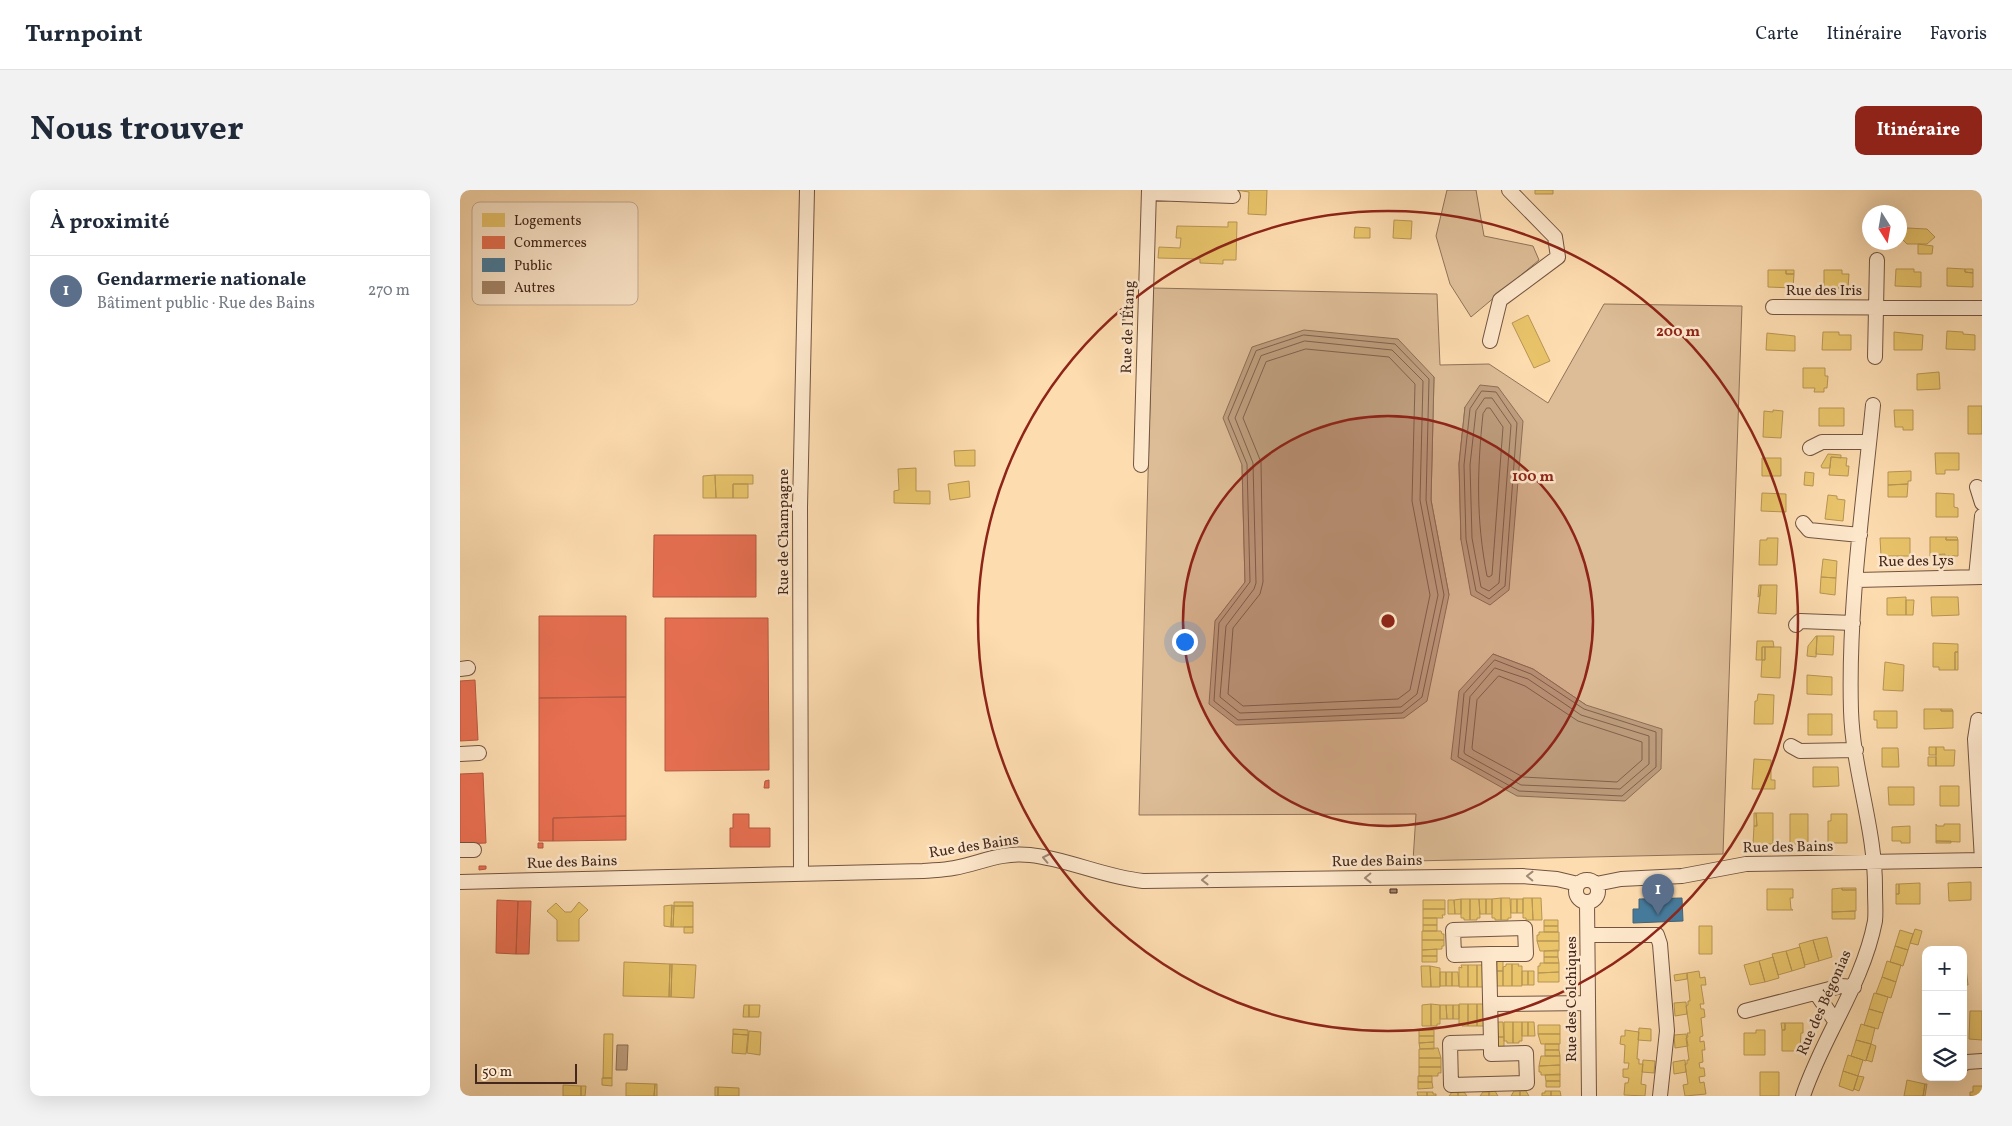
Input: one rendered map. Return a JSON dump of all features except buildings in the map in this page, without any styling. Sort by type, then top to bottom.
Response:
[{"type":"street","name":"Rue de Champagne","points":[[801,873],[800,507],[807,190]]},
{"type":"street","points":[[1490,342],[1500,300],[1558,257],[1555,237],[1509,190]]},
{"type":"street","points":[[1149,192],[1233,196]]},
{"type":"street","name":"Rue de l'Étang","points":[[1141,465],[1149,192]]},
{"type":"street","name":"Rue des Iris","points":[[1875,357],[1877,260]]},
{"type":"street","name":"Rue des Iris","points":[[1773,307],[1982,308]]},
{"type":"street","name":"Rue des Bégonias","points":[[1803,1096],[1835,1021],[1854,987],[1875,920],[1876,863],[1851,712],[1852,623],[1873,405]]},
{"type":"street","points":[[1810,448],[1822,442],[1869,442]]},
{"type":"street","points":[[1977,487],[1982,503]]},
{"type":"street","name":"Rue des Lys","points":[[1857,580],[1979,577],[1982,516]]},
{"type":"street","points":[[1803,523],[1809,530],[1860,535]]},
{"type":"street","points":[[1796,625],[1800,620],[1852,623]]},
{"type":"street","points":[[1978,720],[1975,740],[1982,860]]},
{"type":"street","points":[[1791,746],[1800,751],[1856,750]]},
{"type":"street","points":[[460,754],[479,753]]},
{"type":"street","name":"Rue des Bains","points":[[460,882],[923,871],[955,868],[987,858],[1023,855],[1051,859],[1117,878],[1142,881],[1522,876],[1550,878],[1578,884]]},
{"type":"street","name":"Rue des Bains","points":[[1596,884],[1621,879],[1682,876],[1734,865],[1982,860]]},
{"type":"street","points":[[1589,879],[1596,884],[1598,889],[1596,896],[1587,902],[1578,898],[1576,891],[1578,884],[1589,879]]},
{"type":"street","name":"Rue des Colchiques","points":[[1587,902],[1589,1096]]},
{"type":"street","points":[[1525,928],[1526,954],[1489,954],[1454,955],[1453,930],[1525,928]]},
{"type":"street","points":[[1588,935],[1657,935],[1660,944],[1667,1031],[1660,1096]]},
{"type":"street","points":[[1489,954],[1491,1042],[1491,1054],[1526,1053],[1527,1083],[1451,1085],[1450,1043],[1491,1042]]},
{"type":"street","points":[[1745,1011],[1841,986],[1854,987]]},
{"type":"street","points":[[1816,993],[1835,1021]]},
{"type":"street","points":[[1490,1004],[1588,1003]]},
{"type":"street","points":[[1967,1062],[1982,1061]]},
{"type":"shaded area","points":[[1447,190],[1476,190],[1484,236],[1533,246],[1539,260],[1471,317],[1450,284],[1436,236]]},
{"type":"shaded area","points":[[1153,288],[1437,294],[1440,365],[1489,364],[1548,403],[1604,304],[1742,306],[1723,854],[1413,861],[1416,814],[1139,815]],"holes":[[[1434,377],[1431,500],[1449,595],[1215,621],[1245,583],[1242,465]],[[1465,407],[1461,540],[1459,464]],[[1493,654],[1533,669],[1586,705]]]},
{"type":"water","points":[[1304,330],[1398,339],[1434,377],[1431,500],[1449,595],[1427,701],[1404,718],[1236,725],[1209,704],[1215,621],[1245,582],[1242,465],[1223,418],[1252,347]]},
{"type":"water","points":[[1480,385],[1498,387],[1523,421],[1509,590],[1490,605],[1471,595],[1461,540],[1459,464],[1465,407]]},
{"type":"water","points":[[1493,654],[1533,669],[1586,705],[1662,729],[1661,769],[1625,801],[1517,796],[1451,759],[1459,691]]},
{"type":"water","points":[[617,1045],[628,1045],[627,1070],[616,1070]]},
{"type":"place","name":"Gendarmerie nationale","points":[[1658,915]]}]
